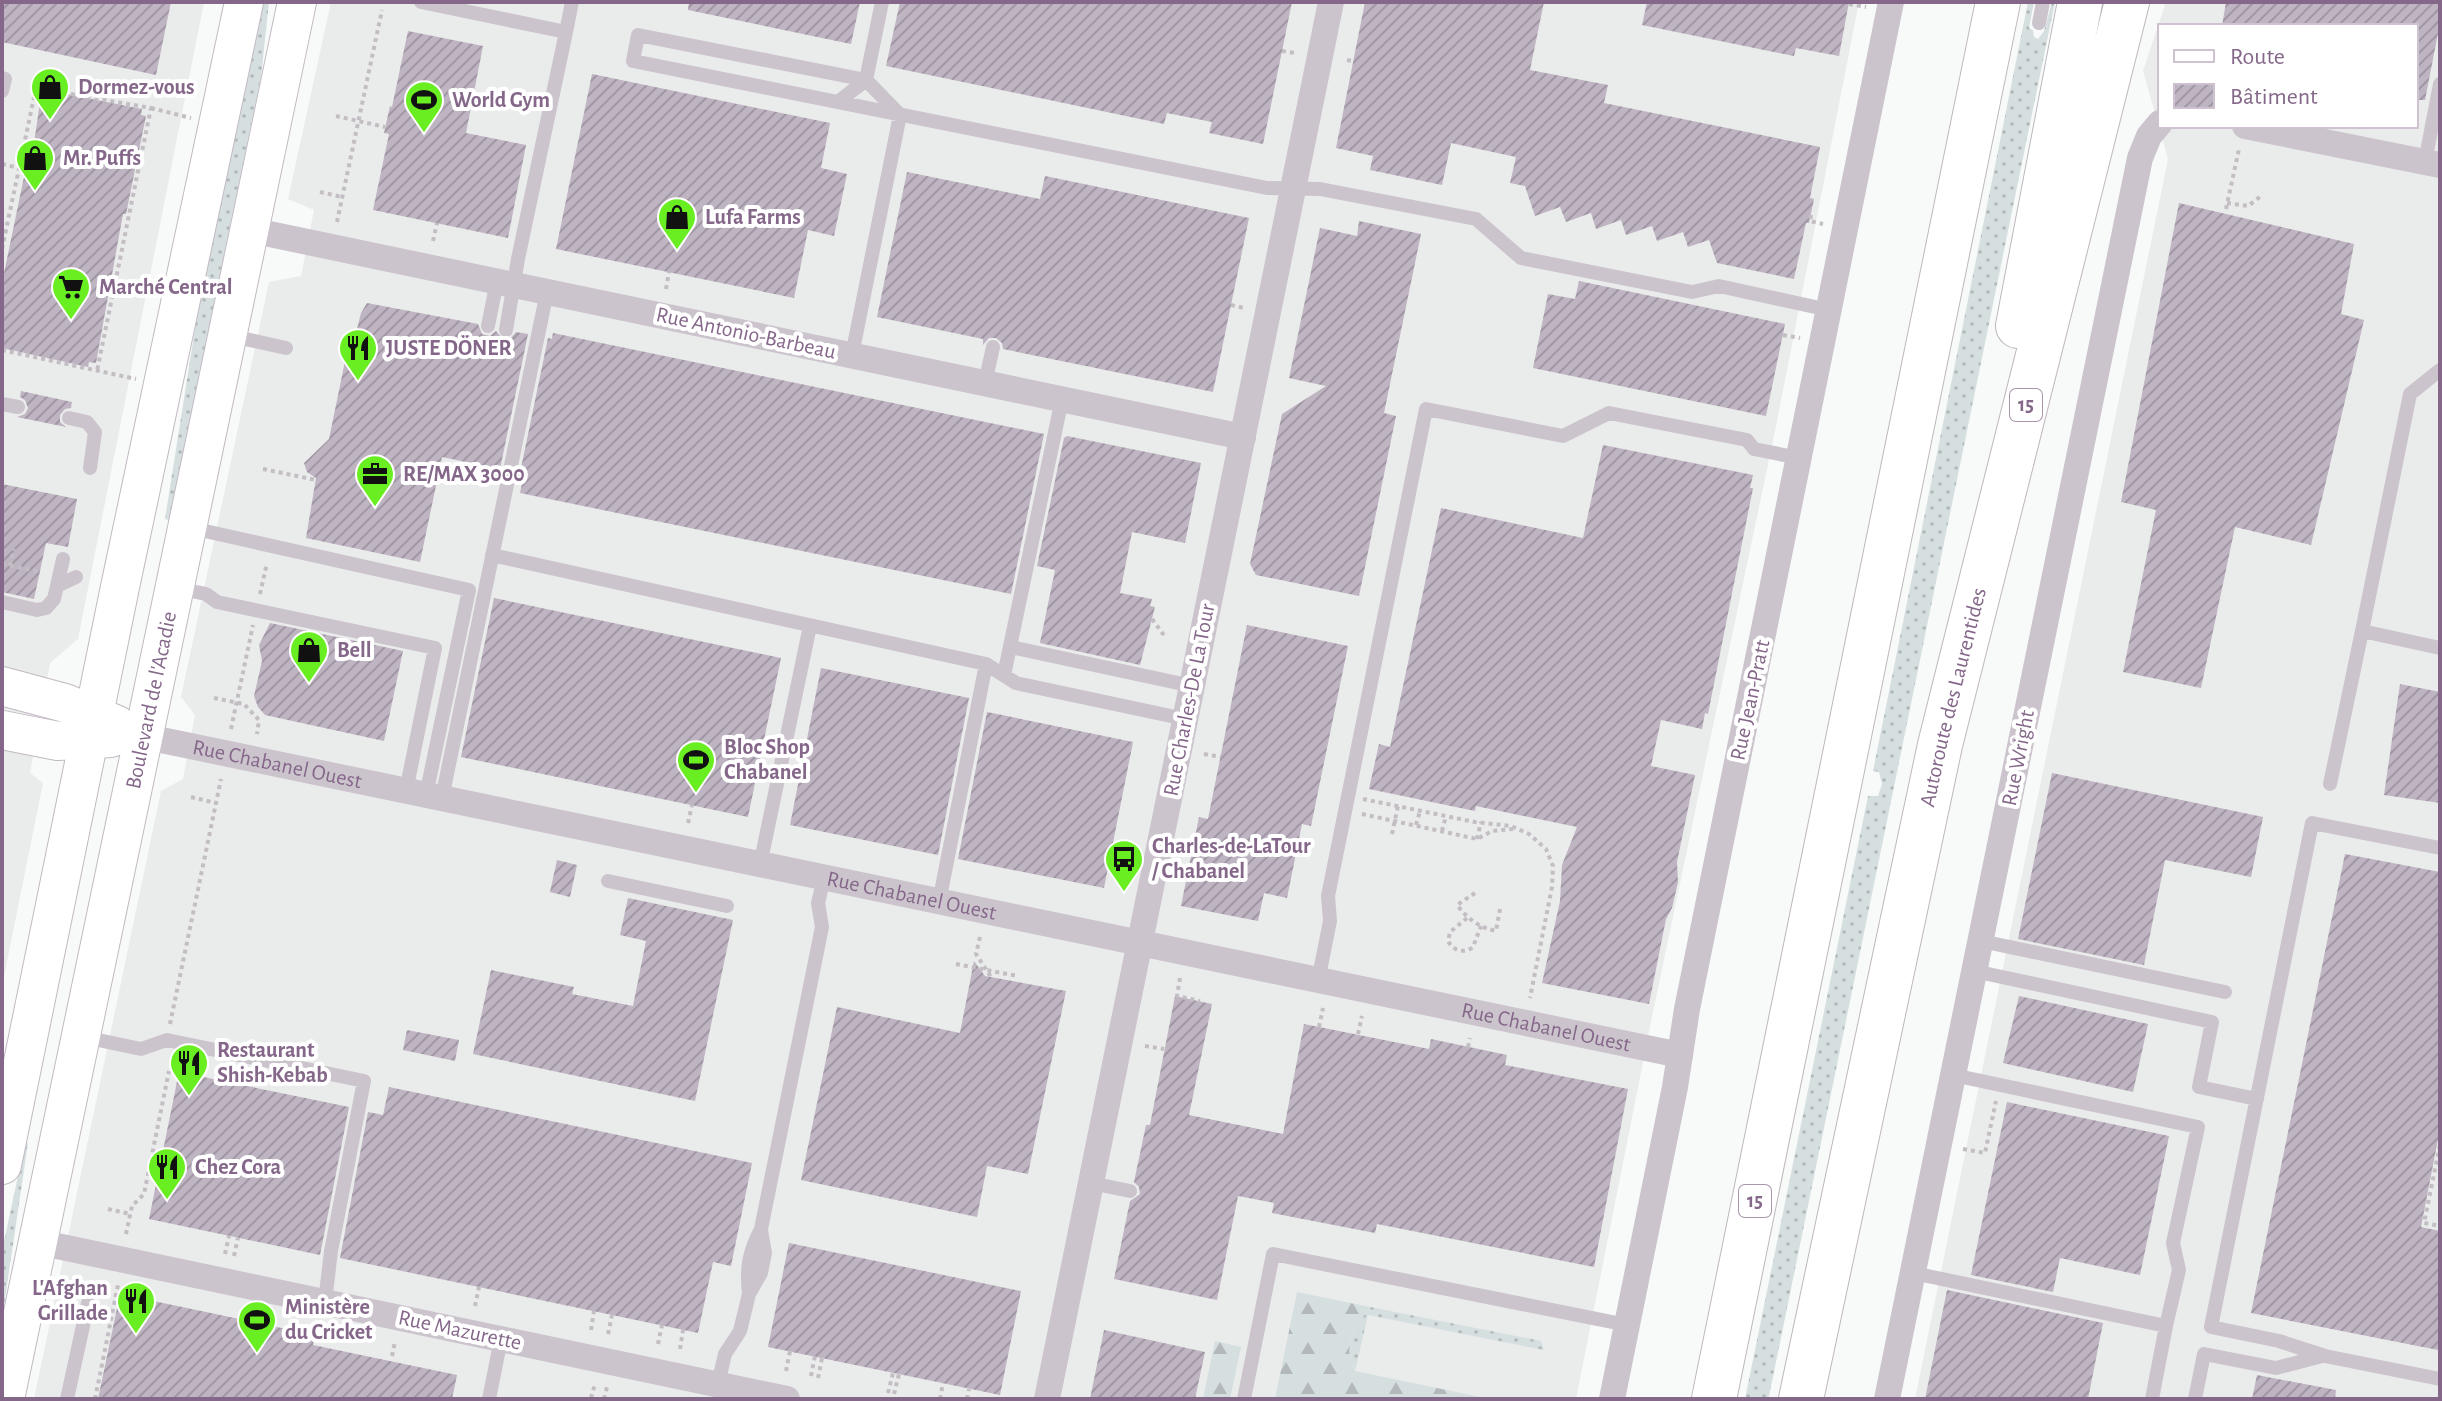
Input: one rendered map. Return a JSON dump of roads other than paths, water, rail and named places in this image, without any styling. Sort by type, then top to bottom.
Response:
[{"type":"highway","name":"15","points":[[1714,1399],[1998,2]]},
{"type":"highway","points":[[1940,745],[2080,2]]},
{"type":"highway","name":"Autoroute des Laurentides","points":[[1801,1399],[1940,745],[2127,2]]},
{"type":"main road","points":[[2,1165],[244,2]]},
{"type":"main road","name":"Boulevard de l'Acadie","points":[[5,1399],[297,2]]},
{"type":"main road","name":"Rue Chabanel Ouest","points":[[2,686],[65,703],[92,727],[142,736]]},
{"type":"main road","name":"Rue Chabanel Ouest","points":[[2,730],[58,741],[92,727]]},
{"type":"street","name":"Rue Charles-De La Tour","points":[[1047,1399],[1331,2]]},
{"type":"street","name":"Rue Jean-Pratt","points":[[1612,1399],[1829,310],[1879,5]]},
{"type":"street","name":"Rue Wright","points":[[1887,1399],[2140,158],[2149,136],[2158,125]]},
{"type":"street","points":[[2242,136],[2433,164]]},
{"type":"street","name":"Rue Antonio-Barbeau","points":[[250,230],[1243,437]]},
{"type":"street","name":"Rue Chabanel Ouest","points":[[142,736],[1680,1055]]},
{"type":"street","name":"Rue Mazurette","points":[[38,1242],[787,1399]]},
{"type":"lane","points":[[421,2],[566,32]]},
{"type":"lane","points":[[488,326],[518,259],[572,2]]},
{"type":"lane","points":[[838,102],[866,80],[882,2]]},
{"type":"lane","points":[[2039,23],[2043,2]]},
{"type":"lane","points":[[900,115],[866,80],[638,35],[633,61],[900,115],[1267,188],[1320,189],[1476,219],[1521,258],[1692,292],[1719,286],[1829,310]]},
{"type":"lane","points":[[2,78],[5,79],[2,91]]},
{"type":"lane","points":[[2433,164],[2440,84]]},
{"type":"lane","points":[[852,355],[900,115]]},
{"type":"lane","points":[[506,283],[506,330]]},
{"type":"lane","points":[[425,795],[484,593],[547,292]]},
{"type":"lane","points":[[227,335],[286,348]]},
{"type":"lane","points":[[985,383],[993,347]]},
{"type":"lane","points":[[2330,784],[2410,394],[2440,370]]},
{"type":"lane","points":[[1004,675],[1062,399]]},
{"type":"lane","points":[[2,404],[18,407]]},
{"type":"lane","points":[[1318,981],[1330,921],[1328,896],[1426,409],[1563,436],[1609,413],[1747,440],[1754,449],[1799,458]]},
{"type":"lane","points":[[69,418],[87,422],[95,432],[90,468]]},
{"type":"lane","points":[[187,526],[484,593]]},
{"type":"lane","points":[[492,555],[986,664],[1016,683],[1185,719]]},
{"type":"lane","points":[[2,602],[37,610],[46,608],[54,599],[63,559]]},
{"type":"lane","points":[[57,586],[76,577]]},
{"type":"lane","points":[[173,587],[206,594],[217,602],[435,648],[425,795]]},
{"type":"lane","points":[[425,795],[469,590]]},
{"type":"lane","points":[[760,865],[810,626]]},
{"type":"lane","points":[[2362,631],[2440,648]]},
{"type":"lane","points":[[1011,647],[1192,686]]},
{"type":"lane","points":[[939,902],[986,664]]},
{"type":"lane","points":[[2440,848],[2312,823],[2211,1327],[2279,1341],[2325,1356],[2440,1379]]},
{"type":"lane","points":[[718,1384],[725,1354],[742,1328],[749,1294],[746,1269],[750,1250],[761,1229],[822,927],[818,903],[824,878]]},
{"type":"lane","points":[[608,881],[727,906]]},
{"type":"lane","points":[[1981,941],[2225,992]]},
{"type":"lane","points":[[1974,971],[2212,1022],[2199,1087],[2257,1099]]},
{"type":"lane","points":[[79,1036],[141,1049],[167,1040],[364,1081],[331,1251],[325,1302]]},
{"type":"lane","points":[[1953,1075],[2198,1127],[2173,1243],[2179,1270],[2152,1399]]},
{"type":"lane","points":[[1091,1183],[1130,1191]]},
{"type":"lane","points":[[1244,1399],[1273,1254],[1627,1325]]},
{"type":"lane","points":[[1913,1273],[2166,1326]]},
{"type":"lane","points":[[67,1399],[88,1303]]},
{"type":"lane","points":[[489,1399],[501,1339]]},
{"type":"lane","points":[[2195,1399],[2204,1354],[2276,1368],[2325,1356]]},
{"type":"place","name":"Dormez-vous","points":[[50,121]]},
{"type":"place","name":"World Gym","points":[[424,134]]},
{"type":"place","name":"Mr. Puffs","points":[[35,192]]},
{"type":"place","name":"Lufa Farms","points":[[677,251]]},
{"type":"place","name":"Marché Central","points":[[71,321]]},
{"type":"place","name":"JUSTE DÖNER","points":[[358,382]]},
{"type":"place","name":"RE/MAX 3000","points":[[375,508]]},
{"type":"place","name":"Bell","points":[[309,684]]},
{"type":"place","name":"Bloc Shop Chabanel","points":[[696,794]]},
{"type":"place","name":"Charles-de-LaTour / Chabanel","points":[[1124,893]]},
{"type":"place","name":"Restaurant Shish-Kebab","points":[[189,1097]]},
{"type":"place","name":"Chez Cora","points":[[167,1201]]},
{"type":"place","name":"L'Afghan Grillade","points":[[136,1335]]},
{"type":"place","name":"Ministère du Cricket","points":[[257,1354]]}]
